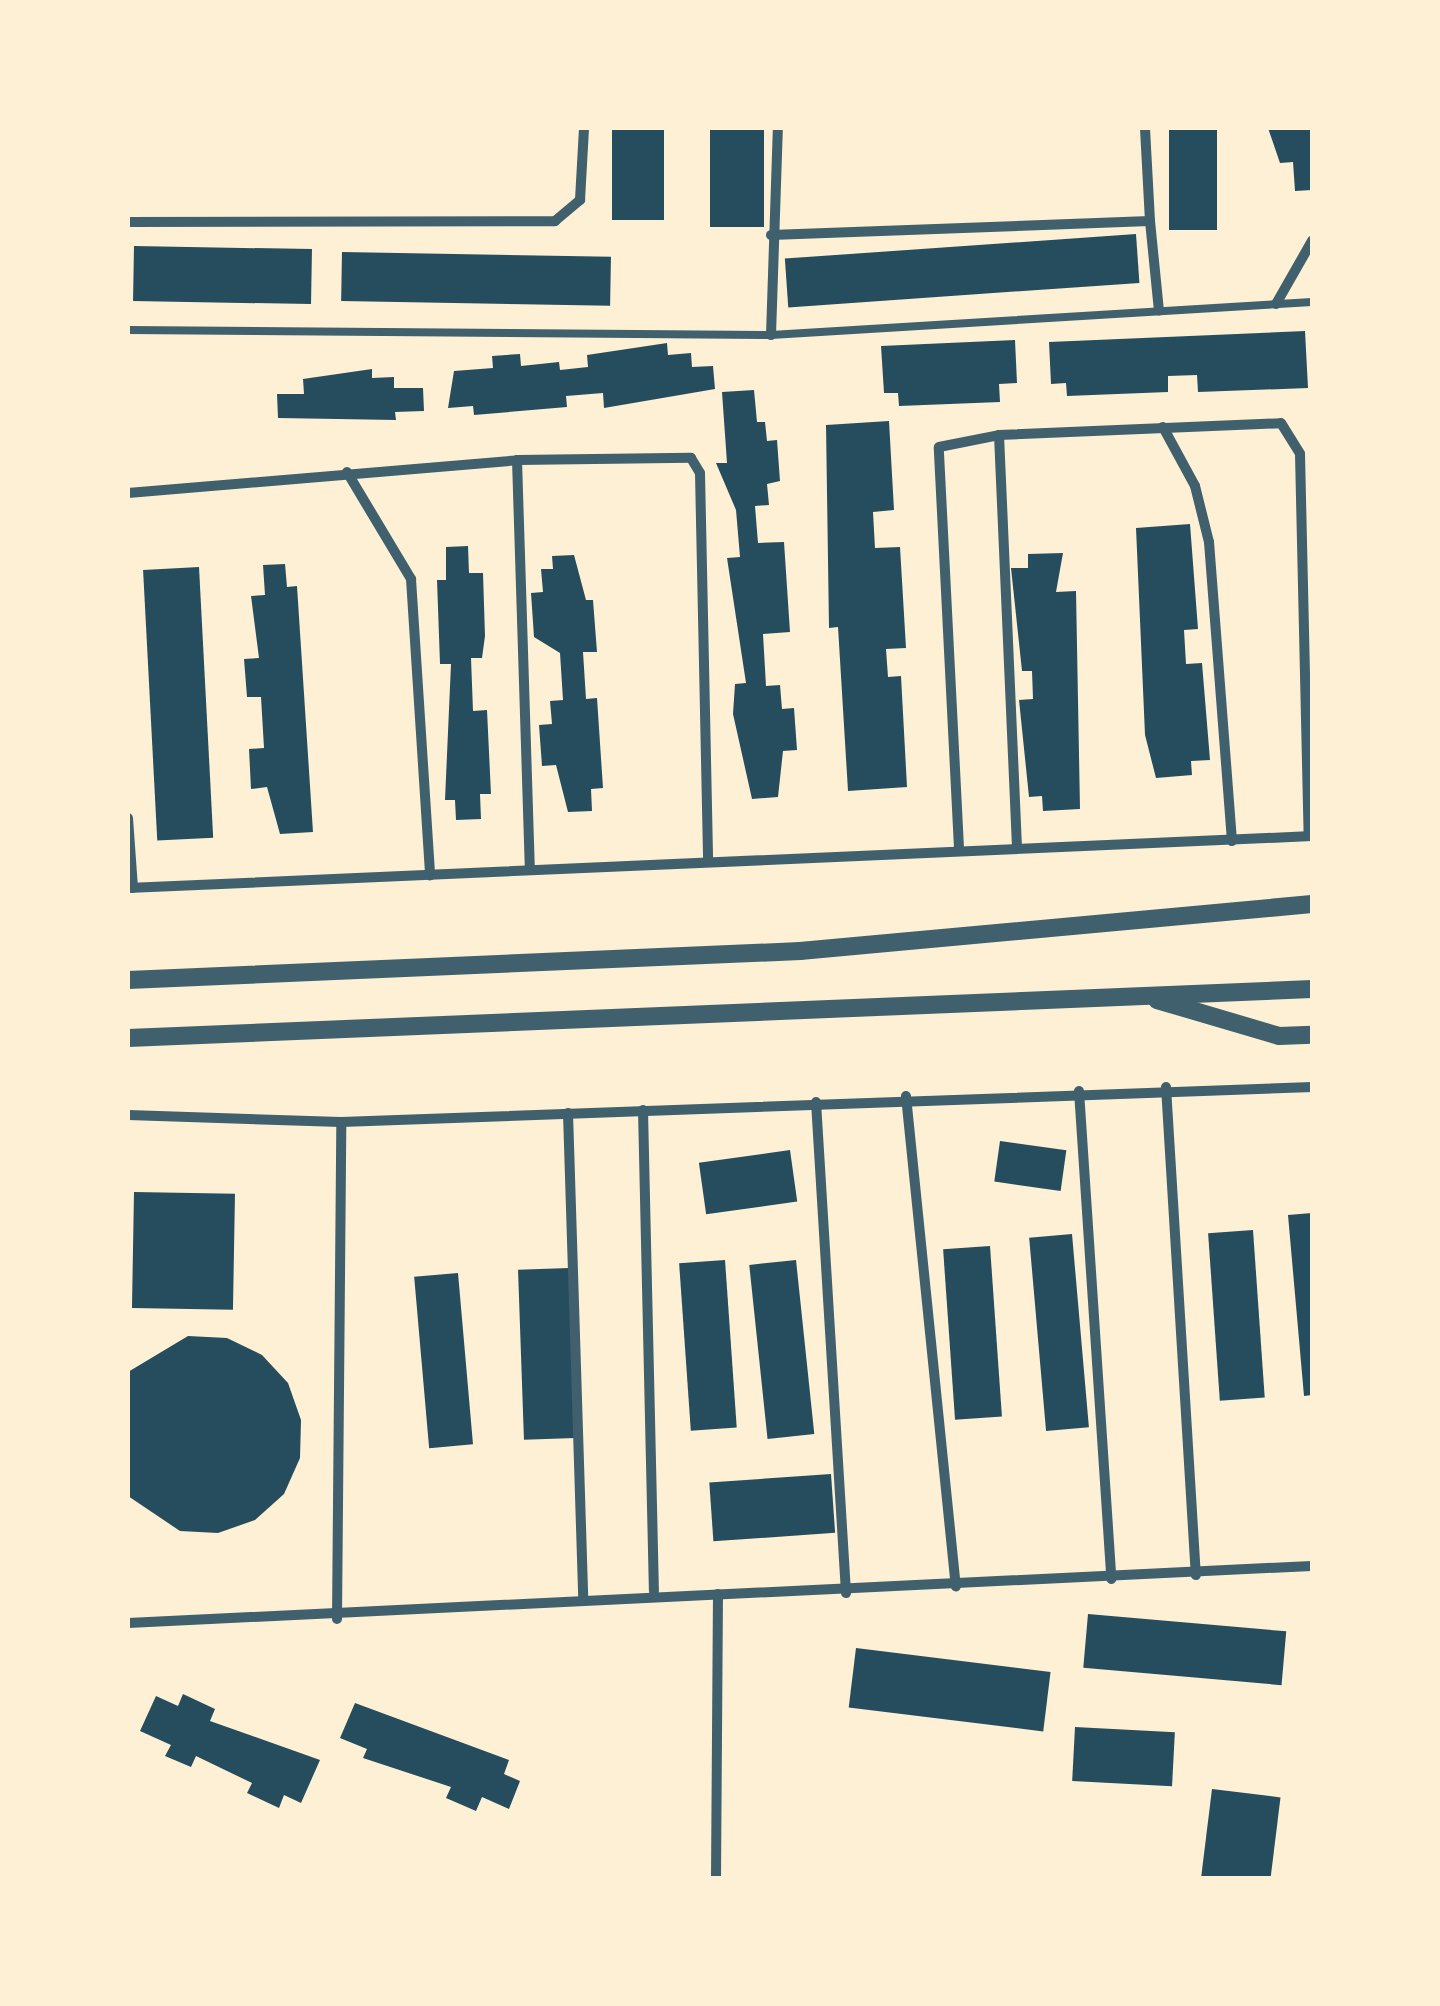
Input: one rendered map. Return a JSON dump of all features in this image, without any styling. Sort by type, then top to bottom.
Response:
[{"type":"street","points":[[128,222],[555,222],[580,200],[584,128]]},
{"type":"street","points":[[771,335],[778,128]]},
{"type":"street","points":[[1145,128],[1159,311]]},
{"type":"street","points":[[772,236],[1150,221]]},
{"type":"street","points":[[1276,304],[1312,242]]},
{"type":"street","points":[[128,818],[130,888],[960,848],[1232,842],[1311,836],[1298,439],[1281,423],[999,435],[945,443],[937,452],[960,848]]},
{"type":"street","points":[[1163,427],[1195,486],[1210,542],[1232,842]]},
{"type":"street","points":[[999,435],[1018,847]]},
{"type":"street","points":[[128,493],[517,460],[685,455],[696,464],[708,862]]},
{"type":"street","points":[[517,460],[530,870]]},
{"type":"street","points":[[347,472],[411,579],[430,875]]},
{"type":"street","points":[[128,980],[800,951],[1312,904]]},
{"type":"street","points":[[128,1038],[1312,989]]},
{"type":"street","points":[[1142,996],[1278,1036],[1312,1035]]},
{"type":"street","points":[[128,1116],[341,1122],[906,1096],[1312,1087]]},
{"type":"street","points":[[1166,1088],[1196,1575]]},
{"type":"street","points":[[1079,1090],[1111,1579]]},
{"type":"street","points":[[906,1096],[956,1586]]},
{"type":"street","points":[[816,1102],[846,1592]]},
{"type":"street","points":[[643,1110],[654,1592]]},
{"type":"street","points":[[568,1113],[583,1601]]},
{"type":"street","points":[[337,1619],[341,1122]]},
{"type":"street","points":[[128,1623],[337,1619],[654,1592],[846,1592],[1312,1566]]},
{"type":"street","points":[[716,1878],[718,1594]]},
{"type":"lane","points":[[128,330],[771,335],[1312,302]]},
{"type":"building","points":[[612,128],[664,128],[664,220],[612,220]]},
{"type":"building","points":[[710,128],[764,128],[764,227],[710,227]]},
{"type":"building","points":[[1169,128],[1217,128],[1217,230],[1169,230]]},
{"type":"building","points":[[1268,128],[1312,128],[1312,190],[1295,191],[1293,162],[1280,163]]},
{"type":"building","points":[[1136,234],[1139,283],[788,307],[785,259]]},
{"type":"building","points":[[134,246],[312,249],[311,304],[133,301]]},
{"type":"building","points":[[342,252],[611,257],[610,306],[341,301]]},
{"type":"building","points":[[1305,331],[1308,388],[1198,392],[1197,375],[1168,376],[1168,392],[1067,396],[1066,383],[1051,384],[1049,342]]},
{"type":"building","points":[[1015,340],[1017,383],[999,384],[1000,402],[899,406],[898,393],[884,393],[881,346]]},
{"type":"building","points":[[667,343],[668,355],[691,353],[692,367],[713,366],[715,389],[604,408],[603,393],[566,396],[567,407],[474,415],[473,406],[448,408],[454,371],[493,368],[492,356],[520,354],[521,366],[559,362],[560,370],[588,367],[587,355]]},
{"type":"building","points":[[372,369],[372,378],[394,377],[394,388],[423,388],[424,411],[395,412],[396,420],[278,418],[277,394],[304,394],[303,379]]},
{"type":"building","points":[[754,390],[757,422],[765,422],[767,441],[777,440],[780,481],[767,484],[769,505],[755,506],[758,543],[784,542],[790,632],[763,634],[766,686],[780,685],[782,709],[794,708],[797,750],[783,751],[778,797],[752,799],[733,714],[735,684],[746,683],[727,558],[740,557],[736,510],[716,463],[727,463],[722,392]]},
{"type":"building","points":[[889,421],[894,510],[873,512],[875,548],[900,547],[906,648],[886,649],[888,677],[901,676],[907,787],[848,791],[838,627],[829,628],[826,425]]},
{"type":"building","points":[[1190,524],[1198,629],[1184,630],[1186,664],[1202,663],[1210,760],[1191,761],[1192,775],[1156,778],[1145,735],[1136,528]]},
{"type":"building","points":[[468,546],[469,573],[483,573],[482,658],[471,658],[473,711],[487,710],[491,794],[480,794],[481,819],[456,820],[455,800],[445,800],[451,664],[440,664],[437,580],[446,580],[446,547]]},
{"type":"building","points":[[1063,553],[1056,592],[1076,591],[1080,809],[1043,811],[1042,796],[1029,797],[1019,700],[1033,699],[1032,671],[1022,671],[1011,568],[1028,568],[1028,554]]},
{"type":"building","points":[[574,555],[586,600],[593,600],[597,652],[583,652],[586,699],[597,698],[603,788],[591,789],[592,811],[568,812],[556,765],[542,766],[539,725],[552,724],[550,701],[563,700],[560,653],[534,637],[531,593],[543,592],[541,569],[553,569],[552,556]]},
{"type":"building","points":[[285,564],[287,587],[297,586],[313,832],[280,834],[267,787],[251,789],[249,749],[264,748],[261,697],[247,697],[244,659],[259,658],[251,596],[265,595],[263,565]]},
{"type":"building","points":[[199,567],[213,838],[157,841],[143,570]]},
{"type":"building","points":[[1000,1141],[1066,1150],[1061,1191],[994,1182]]},
{"type":"building","points":[[790,1150],[797,1201],[706,1214],[699,1163]]},
{"type":"building","points":[[134,1192],[235,1194],[233,1310],[132,1308]]},
{"type":"building","points":[[1312,1213],[1312,1395],[1304,1396],[1288,1215]]},
{"type":"building","points":[[1253,1230],[1265,1398],[1220,1401],[1208,1233]]},
{"type":"building","points":[[1072,1234],[1089,1427],[1046,1431],[1029,1238]]},
{"type":"building","points":[[990,1246],[1002,1417],[955,1420],[943,1249]]},
{"type":"building","points":[[725,1260],[737,1428],[691,1431],[679,1263]]},
{"type":"building","points":[[796,1260],[814,1434],[768,1439],[749,1265]]},
{"type":"building","points":[[569,1268],[575,1438],[524,1440],[518,1270]]},
{"type":"building","points":[[458,1273],[473,1444],[429,1448],[414,1277]]},
{"type":"building","points":[[188,1336],[227,1338],[262,1355],[288,1383],[301,1420],[300,1458],[284,1494],[255,1520],[218,1533],[180,1531],[128,1496],[128,1372]]},
{"type":"building","points":[[831,1474],[835,1533],[713,1541],[709,1483]]},
{"type":"building","points":[[1088,1614],[1286,1631],[1282,1685],[1083,1668]]},
{"type":"building","points":[[856,1648],[1051,1672],[1043,1731],[849,1708]]},
{"type":"building","points":[[183,1694],[215,1709],[210,1721],[320,1760],[301,1803],[284,1795],[279,1808],[247,1793],[252,1783],[196,1756],[191,1767],[165,1756],[171,1745],[140,1731],[156,1696],[178,1706]]},
{"type":"building","points":[[355,1703],[509,1760],[504,1774],[520,1781],[509,1809],[482,1797],[476,1811],[446,1798],[451,1787],[363,1758],[367,1749],[340,1738]]},
{"type":"building","points":[[1075,1727],[1175,1732],[1172,1786],[1072,1781]]},
{"type":"building","points":[[1212,1789],[1280,1797],[1271,1878],[1201,1877]]}]
